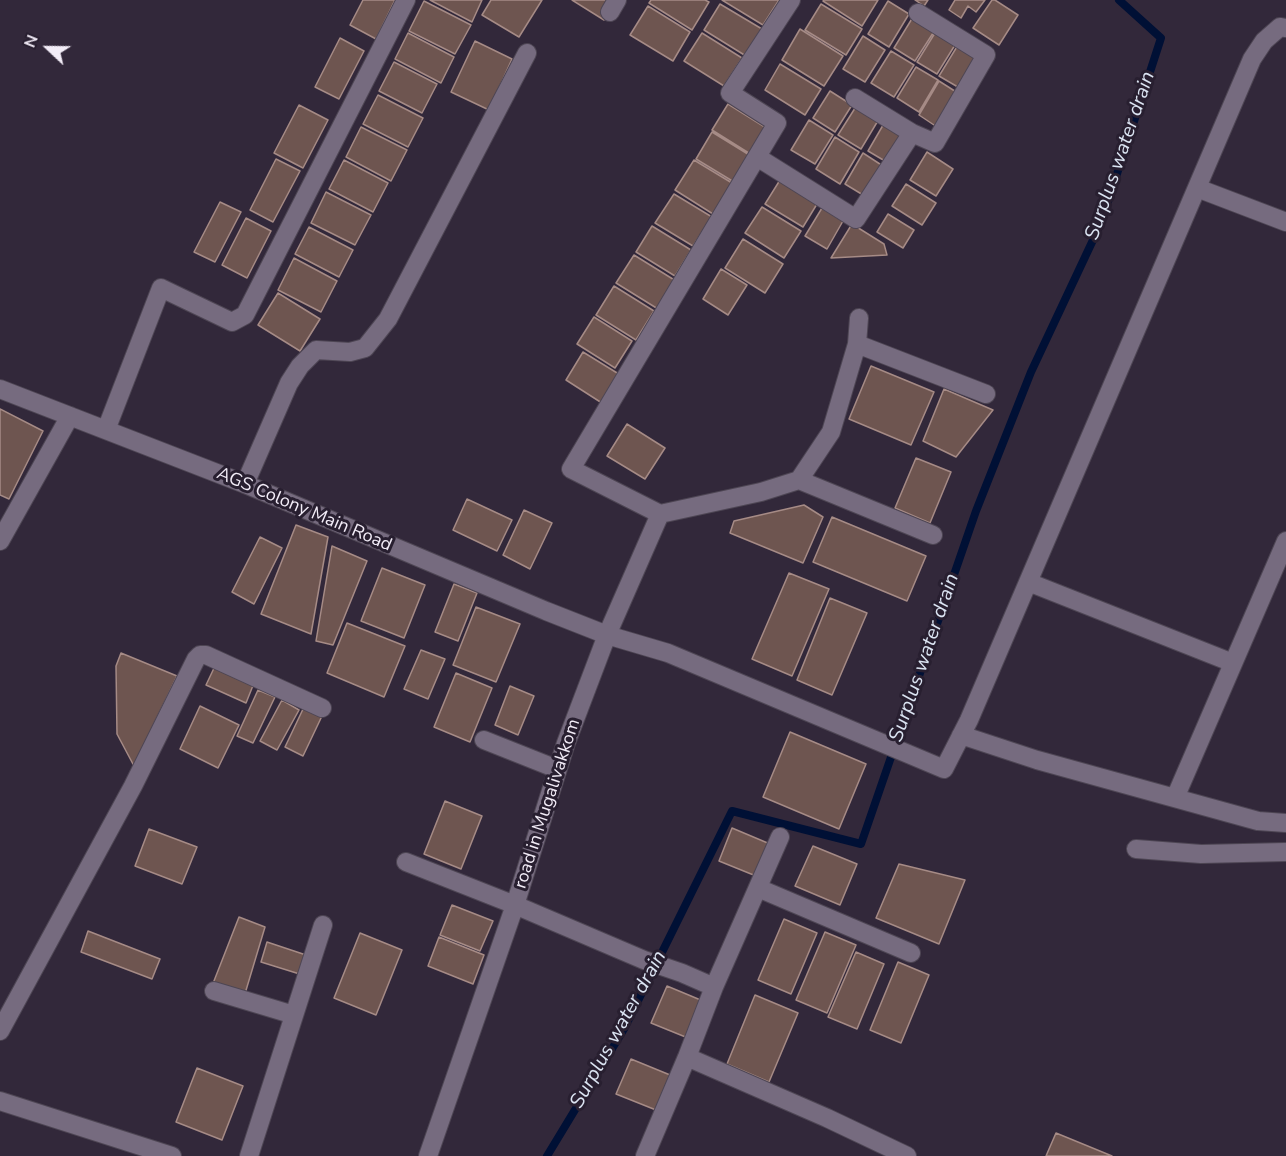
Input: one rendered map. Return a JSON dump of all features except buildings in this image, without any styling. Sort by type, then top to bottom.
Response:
[{"type":"street","points":[[106,430],[161,288],[232,322],[245,315],[406,0]]},
{"type":"street","points":[[792,0],[730,93],[777,123],[571,469],[660,514],[761,492],[800,480],[933,536]]},
{"type":"street","points":[[855,98],[912,133],[935,143],[986,55],[918,13]]},
{"type":"street","points":[[1286,27],[1280,27],[1264,41],[1252,59],[961,735],[1037,760],[1258,821],[1286,823]]},
{"type":"street","points":[[245,484],[289,383],[300,366],[316,350],[350,352],[365,348],[388,319],[527,53]]},
{"type":"street","points":[[757,157],[856,219],[912,133]]},
{"type":"street","points":[[1197,188],[1286,222]]},
{"type":"street","points":[[800,480],[831,432],[857,344],[859,318]]},
{"type":"street","points":[[857,344],[986,394]]},
{"type":"street","name":"AGS Colony Main Road","points":[[0,389],[245,484],[546,611],[668,653],[944,769],[961,735]]},
{"type":"street","points":[[0,541],[70,416]]},
{"type":"street","name":"road in Mugalivakkom","points":[[660,514],[608,634],[566,743],[515,906],[714,987]]},
{"type":"street","points":[[1175,798],[1286,541]]},
{"type":"street","points":[[1028,582],[1233,663]]},
{"type":"street","points":[[0,1031],[132,786],[196,658],[200,655],[207,656],[322,708]]},
{"type":"street","points":[[484,740],[557,769]]},
{"type":"street","points":[[645,1156],[714,987],[780,837]]},
{"type":"street","points":[[1136,849],[1201,854],[1286,852]]},
{"type":"street","points":[[406,862],[515,906],[428,1156]]},
{"type":"street","points":[[758,888],[911,953]]},
{"type":"street","points":[[249,1156],[323,925]]},
{"type":"street","points":[[214,990],[294,1015]]},
{"type":"street","points":[[687,1057],[827,1118],[907,1156]]},
{"type":"street","points":[[0,1101],[172,1156]]},
{"type":"waterway","name":"Surplus water drain","points":[[547,1156],[624,1029],[732,811],[861,844],[976,511],[1031,372],[1101,223],[1161,38],[1119,0]]}]
